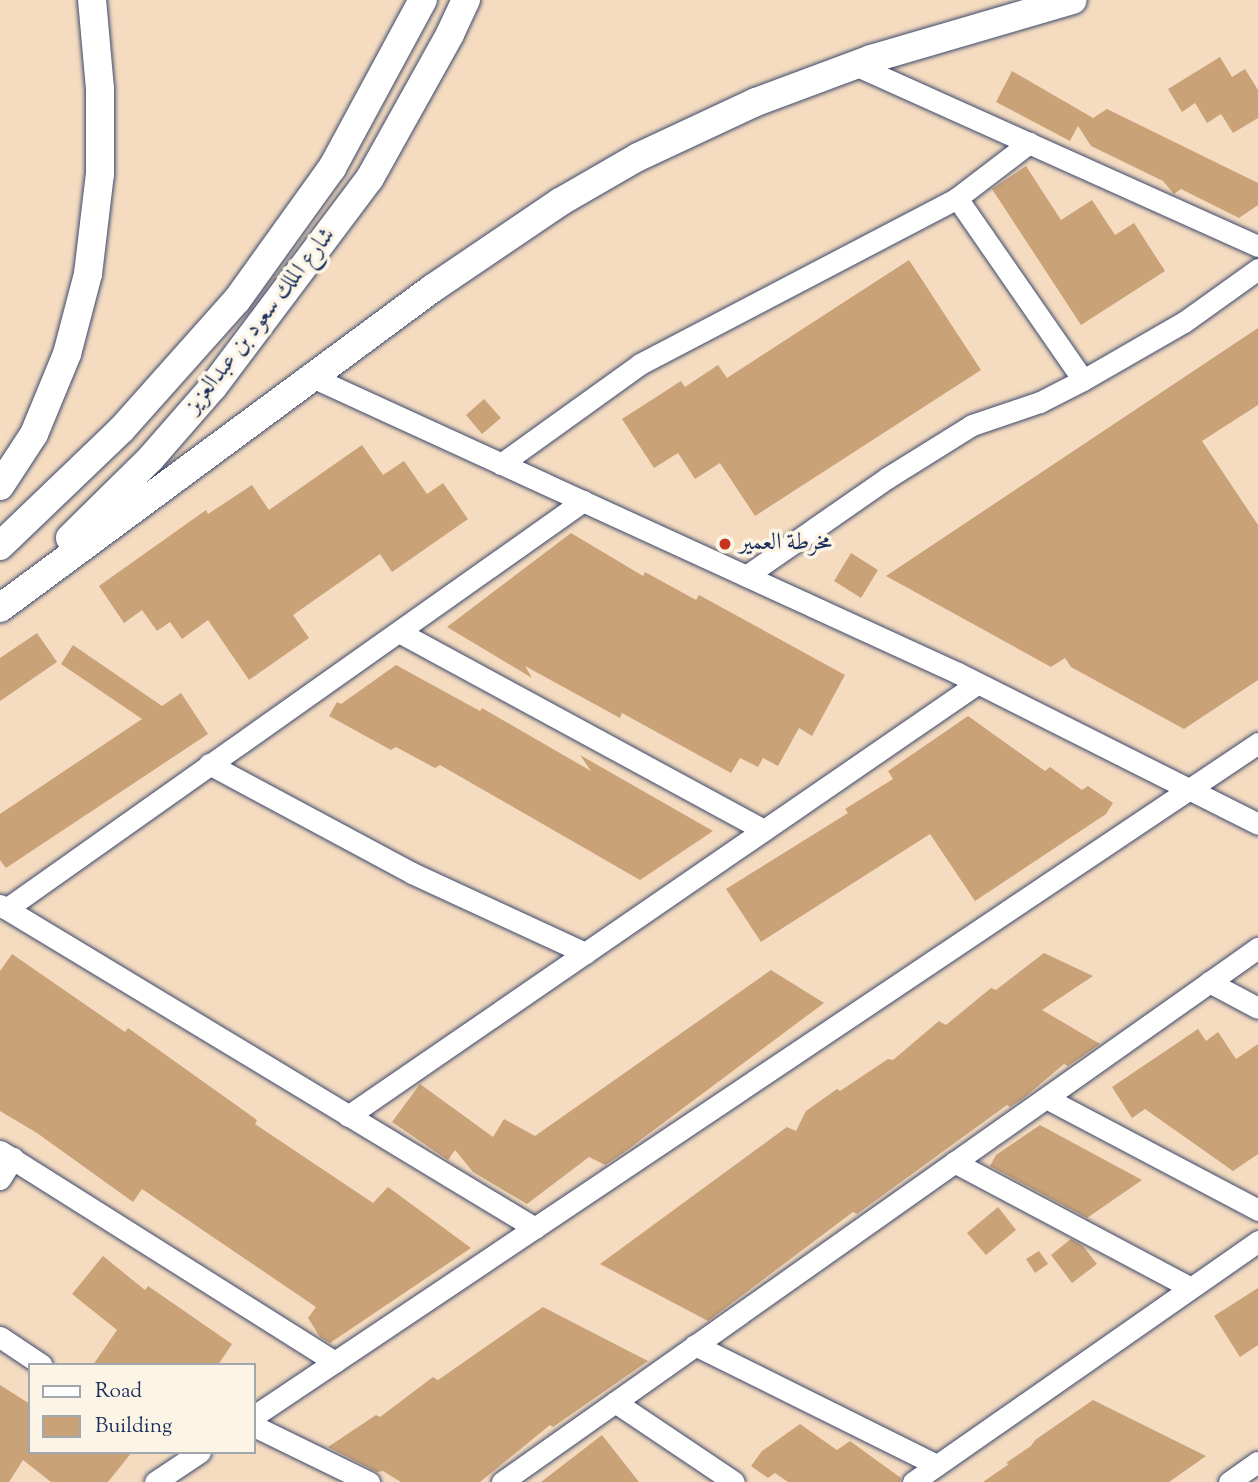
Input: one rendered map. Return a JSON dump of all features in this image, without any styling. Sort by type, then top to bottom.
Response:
[{"type":"main road","points":[[0,486],[34,433],[62,366],[88,274],[100,174],[100,89],[92,0]]},
{"type":"main road","name":"شارع الملك سعود بن عبدالعزيز","points":[[0,546],[121,430],[237,300],[331,168],[423,0]]},
{"type":"main road","name":"شارع الملك سعود بن عبدالعزيز","points":[[0,600],[79,530],[151,458],[213,387],[275,308],[370,178],[466,0]]},
{"type":"main road","points":[[0,608],[445,280],[560,202],[626,163],[756,102],[855,65],[1073,0]]},
{"type":"street","points":[[855,65],[901,89],[1029,142],[1258,246]]},
{"type":"street","points":[[501,464],[640,364],[957,198],[1029,142]]},
{"type":"street","points":[[957,198],[1083,380]]},
{"type":"street","points":[[746,576],[887,478],[972,425],[1040,402],[1083,380],[1184,321],[1258,269]]},
{"type":"street","points":[[312,377],[978,683],[1258,824]]},
{"type":"street","points":[[535,1228],[3,907],[583,501]]},
{"type":"street","points":[[399,632],[764,830]]},
{"type":"street","points":[[348,1116],[978,683]]},
{"type":"street","points":[[256,1415],[1258,743]]},
{"type":"street","points":[[209,764],[412,873],[585,953]]},
{"type":"street","points":[[502,1482],[1258,948]]},
{"type":"street","points":[[1209,982],[1258,1008]]},
{"type":"street","points":[[1046,1098],[1258,1210]]},
{"type":"street","points":[[0,1179],[6,1154],[335,1362]]},
{"type":"street","points":[[954,1162],[1191,1288]]},
{"type":"street","points":[[913,1482],[1258,1241]]},
{"type":"street","points":[[0,1337],[39,1363]]},
{"type":"street","points":[[695,1345],[937,1465]]},
{"type":"street","points":[[615,1402],[734,1482]]},
{"type":"street","points":[[256,1427],[369,1482]]},
{"type":"street","points":[[155,1482],[188,1455]]},
{"type":"street","points":[[1229,1482],[1258,1462]]},
{"type":"building","points":[[1220,57],[1232,77],[1245,69],[1258,90],[1258,118],[1233,133],[1221,114],[1207,123],[1195,103],[1182,112],[1168,89]]},
{"type":"building","points":[[1012,71],[1093,118],[1107,109],[1258,183],[1258,205],[1239,218],[1181,189],[1174,194],[1163,181],[1091,146],[1078,126],[1070,141],[996,102]]},
{"type":"building","points":[[1026,166],[1061,220],[1092,200],[1115,235],[1134,223],[1165,271],[1081,325],[992,189]]},
{"type":"building","points":[[909,260],[981,370],[755,516],[720,463],[695,479],[678,453],[654,468],[622,419],[681,381],[685,387],[718,365],[727,378]]},
{"type":"building","points":[[1258,328],[1258,405],[1202,441],[1258,525],[1258,680],[1184,729],[1071,667],[1065,658],[1051,667],[886,576]]},
{"type":"building","points":[[484,399],[501,418],[482,434],[466,415]]},
{"type":"building","points":[[362,445],[383,475],[404,461],[427,494],[443,483],[468,519],[392,572],[380,554],[293,615],[309,638],[249,680],[208,620],[182,639],[170,622],[157,631],[142,610],[124,623],[99,586],[206,510],[208,514],[252,485],[269,510]]},
{"type":"building","points":[[571,533],[643,576],[645,572],[696,600],[699,595],[845,675],[812,736],[799,728],[778,766],[763,758],[758,767],[740,758],[731,773],[622,713],[620,718],[525,666],[532,678],[447,627]]},
{"type":"building","points":[[851,553],[878,570],[861,598],[834,581]]},
{"type":"building","points":[[37,633],[57,662],[0,701],[0,658]]},
{"type":"building","points":[[73,645],[162,706],[181,693],[208,734],[6,868],[0,860],[0,814],[142,719],[61,664]]},
{"type":"building","points":[[396,665],[480,711],[482,708],[591,771],[580,755],[713,831],[640,880],[440,765],[435,768],[396,747],[391,750],[329,716],[337,702],[341,704]]},
{"type":"building","points":[[968,716],[1045,771],[1050,767],[1082,790],[1088,786],[1113,803],[1106,814],[975,901],[930,834],[761,942],[726,889],[848,813],[845,809],[893,779],[888,771]]},
{"type":"building","points":[[1044,953],[1093,976],[1042,1010],[1100,1044],[1068,1066],[1064,1064],[1025,1097],[1010,1107],[1007,1105],[857,1214],[853,1212],[708,1321],[600,1264],[787,1127],[796,1131],[806,1111],[837,1089],[840,1091],[888,1059],[893,1060],[939,1021],[946,1025],[991,988],[996,990]]},
{"type":"building","points":[[12,954],[125,1032],[128,1028],[257,1120],[255,1124],[373,1203],[388,1187],[471,1248],[330,1343],[320,1337],[308,1318],[316,1307],[142,1189],[133,1202],[37,1133],[0,1111],[0,971]]},
{"type":"building","points":[[771,970],[824,1003],[623,1153],[605,1165],[589,1157],[527,1204],[473,1172],[455,1150],[448,1160],[392,1122],[420,1084],[493,1137],[504,1119],[535,1136]]},
{"type":"building","points":[[1198,1029],[1206,1041],[1218,1032],[1236,1059],[1258,1044],[1258,1154],[1233,1171],[1145,1109],[1132,1118],[1112,1087]]},
{"type":"building","points":[[1040,1125],[1142,1180],[1087,1218],[990,1166],[996,1155]]},
{"type":"building","points":[[998,1207],[1016,1230],[986,1255],[967,1233]]},
{"type":"building","points":[[1071,1239],[1083,1246],[1097,1264],[1072,1283],[1051,1255]]},
{"type":"building","points":[[1039,1251],[1048,1264],[1035,1273],[1026,1259]]},
{"type":"building","points":[[103,1256],[145,1290],[148,1286],[232,1344],[219,1363],[94,1363],[117,1330],[72,1294]]},
{"type":"building","points":[[1258,1288],[1258,1345],[1240,1357],[1214,1316]]},
{"type":"building","points":[[543,1307],[648,1361],[553,1427],[550,1425],[480,1482],[401,1482],[383,1471],[377,1472],[328,1447],[376,1415],[380,1417],[433,1377],[438,1380]]},
{"type":"building","points":[[0,1385],[28,1403],[28,1454],[130,1454],[108,1482],[51,1482],[23,1460],[9,1482],[0,1482]]},
{"type":"building","points":[[1093,1400],[1206,1456],[1169,1482],[983,1482],[1009,1464],[1006,1463],[1031,1446],[1035,1440]]},
{"type":"building","points":[[800,1424],[837,1450],[850,1441],[901,1478],[900,1482],[788,1482],[775,1473],[768,1478],[751,1466],[762,1451]]},
{"type":"building","points":[[602,1435],[639,1482],[541,1482]]},
{"type":"place","name":"مخرطة العمير","points":[[725,544]]}]
